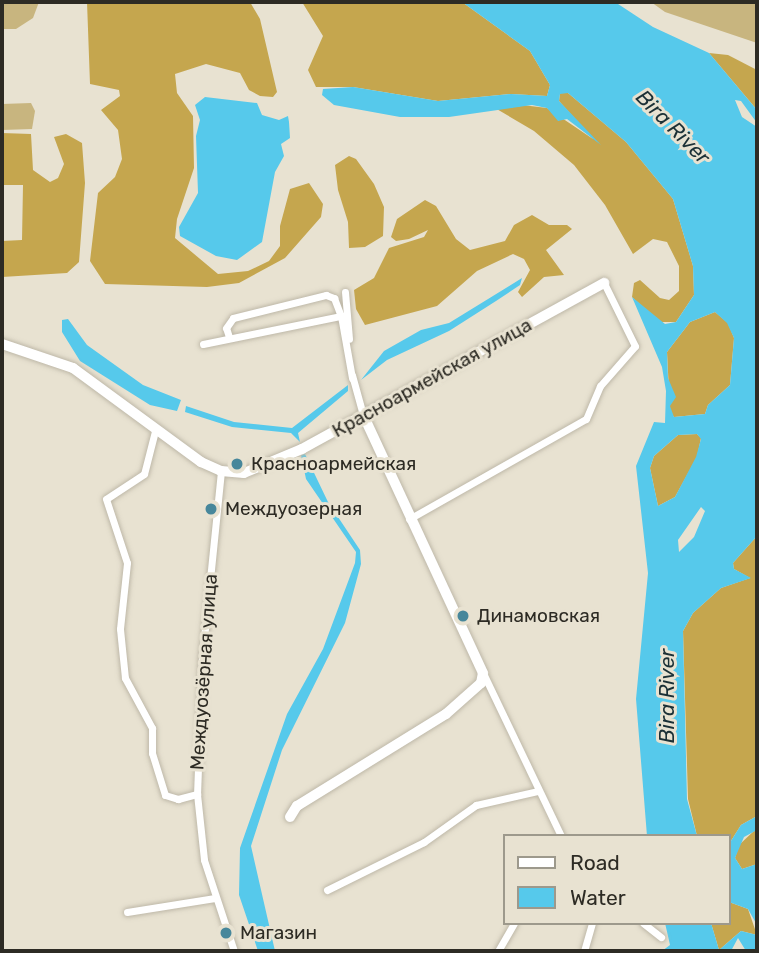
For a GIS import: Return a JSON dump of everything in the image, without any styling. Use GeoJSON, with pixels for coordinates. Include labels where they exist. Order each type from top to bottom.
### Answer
{"type":"FeatureCollection","features":[{"type":"Feature","properties":{"kind":"street","name":"Красноармейская улица"},"geometry":{"type":"LineString","coordinates":[[221,471],[243,473],[273,464],[604,283]]}},
{"type":"Feature","properties":{"kind":"street"},"geometry":{"type":"LineString","coordinates":[[409,519],[586,419],[600,386],[635,346],[604,283]]}},
{"type":"Feature","properties":{"kind":"street"},"geometry":{"type":"LineString","coordinates":[[345,292],[352,378]]}},
{"type":"Feature","properties":{"kind":"street"},"geometry":{"type":"LineString","coordinates":[[229,337],[226,328],[233,318],[326,295],[334,298],[341,316],[352,378],[363,415],[409,519],[558,834]]}},
{"type":"Feature","properties":{"kind":"street"},"geometry":{"type":"LineString","coordinates":[[204,344],[341,316]]}},
{"type":"Feature","properties":{"kind":"street"},"geometry":{"type":"LineString","coordinates":[[2,344],[73,368],[155,431],[221,471]]}},
{"type":"Feature","properties":{"kind":"street"},"geometry":{"type":"LineString","coordinates":[[155,431],[144,474],[106,499],[127,563],[120,629],[125,678],[152,728],[152,753],[165,795],[178,799],[197,794]]}},
{"type":"Feature","properties":{"kind":"street","name":"Междуозёрная улица"},"geometry":{"type":"LineString","coordinates":[[221,471],[201,672],[197,794],[203,855],[234,951]]}},
{"type":"Feature","properties":{"kind":"street"},"geometry":{"type":"LineString","coordinates":[[290,817],[298,806],[446,714],[481,683],[484,673]]}},
{"type":"Feature","properties":{"kind":"street"},"geometry":{"type":"LineString","coordinates":[[327,890],[424,842],[476,805],[538,791]]}},
{"type":"Feature","properties":{"kind":"street"},"geometry":{"type":"LineString","coordinates":[[127,912],[215,898]]}},
{"type":"Feature","properties":{"kind":"street"},"geometry":{"type":"LineString","coordinates":[[498,951],[513,925]]}},
{"type":"Feature","properties":{"kind":"street"},"geometry":{"type":"LineString","coordinates":[[584,951],[591,925]]}},
{"type":"Feature","properties":{"kind":"street"},"geometry":{"type":"LineString","coordinates":[[646,925],[661,937]]}},
{"type":"Feature","properties":{"kind":"shaded area"},"geometry":{"type":"Polygon","coordinates":[[[2,2],[39,2],[33,18],[16,29],[2,29],[2,2]]]}},
{"type":"Feature","properties":{"kind":"shaded area"},"geometry":{"type":"Polygon","coordinates":[[[87,2],[250,2],[260,19],[277,92],[273,97],[260,96],[249,90],[240,73],[206,64],[175,74],[177,93],[193,116],[194,168],[177,219],[175,238],[218,274],[248,271],[269,261],[280,246],[280,226],[290,189],[309,183],[323,204],[321,217],[285,258],[239,283],[207,287],[105,284],[90,261],[98,193],[115,177],[122,159],[118,130],[101,110],[120,96],[119,90],[90,84],[87,2]]]}},
{"type":"Feature","properties":{"kind":"shaded area"},"geometry":{"type":"Polygon","coordinates":[[[302,2],[462,2],[530,51],[550,85],[547,96],[511,94],[438,101],[353,87],[316,87],[308,70],[323,36],[302,2]]]}},
{"type":"Feature","properties":{"kind":"shaded area"},"geometry":{"type":"Polygon","coordinates":[[[651,2],[757,2],[757,43],[665,12],[651,2]]]}},
{"type":"Feature","properties":{"kind":"shaded area"},"geometry":{"type":"Polygon","coordinates":[[[709,53],[728,55],[757,70],[757,110],[709,53]]]}},
{"type":"Feature","properties":{"kind":"shaded area"},"geometry":{"type":"Polygon","coordinates":[[[560,93],[568,93],[626,142],[673,199],[693,266],[694,295],[676,322],[659,322],[632,297],[634,283],[640,280],[660,298],[669,300],[679,291],[679,266],[667,242],[653,239],[633,254],[605,205],[574,165],[534,131],[495,108],[514,104],[547,108],[593,139],[559,101],[560,93]]]}},
{"type":"Feature","properties":{"kind":"shaded area"},"geometry":{"type":"Polygon","coordinates":[[[31,103],[35,111],[32,129],[2,130],[2,104],[31,103]]]}},
{"type":"Feature","properties":{"kind":"shaded area"},"geometry":{"type":"Polygon","coordinates":[[[2,133],[31,134],[33,170],[50,182],[58,178],[64,164],[54,137],[66,134],[82,143],[85,183],[79,262],[67,273],[2,277],[2,241],[22,240],[23,185],[2,185],[2,133]]]}},
{"type":"Feature","properties":{"kind":"shaded area"},"geometry":{"type":"Polygon","coordinates":[[[349,156],[356,159],[374,184],[384,207],[383,236],[365,247],[349,248],[348,222],[338,190],[335,165],[349,156]]]}},
{"type":"Feature","properties":{"kind":"shaded area"},"geometry":{"type":"Polygon","coordinates":[[[425,200],[436,206],[456,239],[470,250],[505,241],[514,225],[532,215],[549,225],[567,225],[572,229],[546,250],[564,275],[544,277],[522,297],[518,292],[530,270],[524,259],[513,254],[477,271],[437,306],[365,325],[356,309],[354,290],[374,278],[389,248],[424,237],[428,230],[409,239],[396,241],[391,237],[397,219],[425,200]]]}},
{"type":"Feature","properties":{"kind":"shaded area"},"geometry":{"type":"Polygon","coordinates":[[[715,312],[728,323],[734,338],[730,385],[708,405],[705,414],[674,417],[670,412],[667,352],[690,322],[715,312]]]}},
{"type":"Feature","properties":{"kind":"shaded area"},"geometry":{"type":"Polygon","coordinates":[[[697,434],[701,438],[697,457],[675,497],[658,506],[650,468],[654,456],[678,435],[697,434]]]}},
{"type":"Feature","properties":{"kind":"shaded area"},"geometry":{"type":"Polygon","coordinates":[[[757,536],[757,816],[741,825],[731,841],[731,834],[697,834],[688,799],[683,631],[693,613],[721,588],[750,578],[734,569],[733,563],[757,536]]]}},
{"type":"Feature","properties":{"kind":"shaded area"},"geometry":{"type":"Polygon","coordinates":[[[756,829],[757,864],[742,869],[735,858],[739,845],[756,829]]]}},
{"type":"Feature","properties":{"kind":"shaded area"},"geometry":{"type":"Polygon","coordinates":[[[731,903],[748,909],[757,935],[741,931],[719,950],[712,925],[731,925],[731,903]]]}},
{"type":"Feature","properties":{"kind":"water","name":"Bira River"},"geometry":{"type":"Polygon","coordinates":[[[462,2],[615,2],[653,27],[709,53],[757,110],[757,123],[741,101],[735,100],[742,117],[757,127],[757,536],[733,563],[734,569],[751,578],[721,588],[693,613],[683,631],[687,799],[696,834],[647,834],[636,699],[648,573],[636,466],[654,422],[665,423],[666,391],[662,367],[632,297],[665,324],[676,322],[694,295],[693,266],[673,199],[626,142],[568,93],[560,94],[559,101],[601,145],[567,119],[558,121],[547,108],[532,105],[449,117],[400,117],[334,105],[322,95],[323,89],[353,87],[438,101],[511,94],[547,96],[550,85],[530,51],[462,2]],[[715,312],[690,322],[667,352],[668,378],[676,397],[670,406],[674,417],[705,414],[708,405],[730,385],[734,338],[727,323],[715,312]],[[697,434],[678,435],[654,456],[650,468],[658,506],[675,497],[696,457],[701,439],[697,434]],[[701,507],[678,540],[679,552],[694,537],[705,511],[701,507]]]}},
{"type":"Feature","properties":{"kind":"water"},"geometry":{"type":"Polygon","coordinates":[[[205,97],[257,103],[262,115],[279,120],[288,116],[290,138],[281,144],[284,156],[275,172],[262,242],[237,260],[216,256],[180,236],[179,227],[198,193],[196,136],[200,120],[195,105],[205,97]]]}},
{"type":"Feature","properties":{"kind":"water"},"geometry":{"type":"Polygon","coordinates":[[[522,278],[520,285],[449,331],[387,360],[361,380],[384,351],[421,330],[449,323],[522,278]]]}},
{"type":"Feature","properties":{"kind":"water"},"geometry":{"type":"Polygon","coordinates":[[[68,319],[87,345],[143,385],[181,400],[177,411],[150,405],[80,361],[62,332],[62,320],[68,319]]]}},
{"type":"Feature","properties":{"kind":"water"},"geometry":{"type":"Polygon","coordinates":[[[348,385],[348,391],[298,433],[300,442],[291,433],[232,427],[185,412],[186,406],[234,422],[292,428],[348,385]]]}},
{"type":"Feature","properties":{"kind":"water"},"geometry":{"type":"Polygon","coordinates":[[[305,454],[328,502],[360,550],[361,564],[345,623],[282,750],[251,846],[275,951],[258,951],[239,895],[240,848],[287,714],[323,649],[355,563],[356,552],[306,479],[301,455],[305,454]]]}},
{"type":"Feature","properties":{"kind":"water"},"geometry":{"type":"Polygon","coordinates":[[[757,816],[757,830],[744,837],[735,858],[742,869],[757,864],[757,925],[748,909],[731,903],[731,841],[741,825],[757,816]]]}},
{"type":"Feature","properties":{"kind":"water"},"geometry":{"type":"Polygon","coordinates":[[[665,925],[712,925],[719,950],[741,931],[757,935],[757,951],[746,951],[738,938],[731,951],[662,951],[670,945],[665,925]]]}},
{"type":"Feature","properties":{"kind":"place","name":"Красноармейская"},"geometry":{"type":"Point","coordinates":[237,464]}},
{"type":"Feature","properties":{"kind":"place","name":"Междуозерная"},"geometry":{"type":"Point","coordinates":[211,509]}},
{"type":"Feature","properties":{"kind":"place","name":"Динамовская"},"geometry":{"type":"Point","coordinates":[463,616]}},
{"type":"Feature","properties":{"kind":"place","name":"Магазин"},"geometry":{"type":"Point","coordinates":[226,933]}}]}
